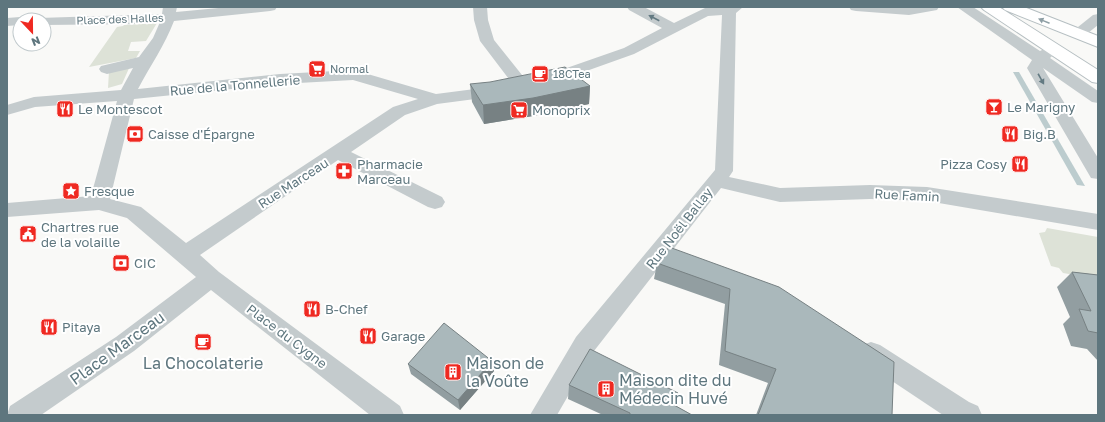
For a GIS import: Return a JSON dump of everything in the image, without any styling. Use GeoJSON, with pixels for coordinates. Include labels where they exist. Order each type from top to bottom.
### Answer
{"type":"FeatureCollection","features":[{"type":"Feature","properties":{"kind":"main road"},"geometry":{"type":"LineString","coordinates":[[989,7],[1047,53],[1098,78]]}},
{"type":"Feature","properties":{"kind":"main road"},"geometry":{"type":"LineString","coordinates":[[1010,7],[1098,42]]}},
{"type":"Feature","properties":{"kind":"street"},"geometry":{"type":"LineString","coordinates":[[170,12],[270,7]]}},
{"type":"Feature","properties":{"kind":"street"},"geometry":{"type":"LineString","coordinates":[[480,7],[481,20],[487,41],[524,88]]}},
{"type":"Feature","properties":{"kind":"street"},"geometry":{"type":"LineString","coordinates":[[634,7],[673,28]]}},
{"type":"Feature","properties":{"kind":"street"},"geometry":{"type":"LineString","coordinates":[[856,7],[909,11],[932,7]]}},
{"type":"Feature","properties":{"kind":"street"},"geometry":{"type":"LineString","coordinates":[[964,7],[1047,53],[1098,98]]}},
{"type":"Feature","properties":{"kind":"street"},"geometry":{"type":"LineString","coordinates":[[435,99],[524,88],[629,50],[705,12],[732,9]]}},
{"type":"Feature","properties":{"kind":"street","name":"Rue Noël Ballay"},"geometry":{"type":"LineString","coordinates":[[543,415],[585,344],[724,171],[732,9]]}},
{"type":"Feature","properties":{"kind":"street","name":"Place des Halles"},"geometry":{"type":"LineString","coordinates":[[52,21],[141,20],[170,12]]}},
{"type":"Feature","properties":{"kind":"street","name":"Place des Halles"},"geometry":{"type":"LineString","coordinates":[[99,203],[127,95],[144,61],[160,38],[170,12]]}},
{"type":"Feature","properties":{"kind":"street"},"geometry":{"type":"LineString","coordinates":[[1078,34],[1098,18]]}},
{"type":"Feature","properties":{"kind":"street"},"geometry":{"type":"LineString","coordinates":[[1047,53],[1036,68],[1039,76],[1098,173]]}},
{"type":"Feature","properties":{"kind":"street"},"geometry":{"type":"LineString","coordinates":[[107,69],[144,61]]}},
{"type":"Feature","properties":{"kind":"street","name":"Rue de la Tonnellerie"},"geometry":{"type":"LineString","coordinates":[[127,95],[280,79],[354,75],[435,99]]}},
{"type":"Feature","properties":{"kind":"street","name":"Rue Marceau"},"geometry":{"type":"LineString","coordinates":[[399,111],[412,92]]}},
{"type":"Feature","properties":{"kind":"street"},"geometry":{"type":"LineString","coordinates":[[7,110],[34,102],[127,95]]}},
{"type":"Feature","properties":{"kind":"street","name":"Rue Marceau"},"geometry":{"type":"LineString","coordinates":[[186,254],[339,153],[399,111],[435,99]]}},
{"type":"Feature","properties":{"kind":"street"},"geometry":{"type":"LineString","coordinates":[[339,153],[435,202]]}},
{"type":"Feature","properties":{"kind":"street","name":"Rue Famin"},"geometry":{"type":"LineString","coordinates":[[717,180],[732,185],[780,195],[870,192],[927,194],[1098,222]]}},
{"type":"Feature","properties":{"kind":"street","name":"Place du Cygne"},"geometry":{"type":"LineString","coordinates":[[7,210],[99,203],[134,212],[186,254],[211,278],[391,415]]}},
{"type":"Feature","properties":{"kind":"street"},"geometry":{"type":"LineString","coordinates":[[662,250],[684,259]]}},
{"type":"Feature","properties":{"kind":"street","name":"Place Marceau"},"geometry":{"type":"LineString","coordinates":[[19,415],[125,344],[211,278]]}},
{"type":"Feature","properties":{"kind":"street"},"geometry":{"type":"LineString","coordinates":[[853,341],[966,414]]}},
{"type":"Feature","properties":{"kind":"shaded area"},"geometry":{"type":"Polygon","coordinates":[[[157,23],[146,41],[131,42],[128,51],[140,51],[136,58],[89,67],[117,27],[124,25],[157,23]]]}},
{"type":"Feature","properties":{"kind":"shaded area"},"geometry":{"type":"Polygon","coordinates":[[[130,66],[122,84],[108,88],[109,71],[130,66]]]}},
{"type":"Feature","properties":{"kind":"shaded area"},"geometry":{"type":"Polygon","coordinates":[[[1013,72],[1019,72],[1085,186],[1077,185],[1013,72]]]}},
{"type":"Feature","properties":{"kind":"shaded area"},"geometry":{"type":"Polygon","coordinates":[[[1047,228],[1098,237],[1098,279],[1063,273],[1059,268],[1051,266],[1039,233],[1045,232],[1047,228]]]}},
{"type":"Feature","properties":{"kind":"building"},"geometry":{"type":"Polygon","coordinates":[[[565,67],[590,86],[533,98],[483,105],[470,84],[490,82],[565,67]]]}},
{"type":"Feature","properties":{"kind":"building"},"geometry":{"type":"Polygon","coordinates":[[[669,247],[779,287],[894,362],[892,415],[758,415],[776,369],[725,351],[730,289],[657,263],[669,247]]]}},
{"type":"Feature","properties":{"kind":"building"},"geometry":{"type":"Polygon","coordinates":[[[1072,272],[1098,275],[1098,333],[1088,331],[1079,309],[1091,311],[1072,272]]]}},
{"type":"Feature","properties":{"kind":"building","name":"Maison de la Voûte"},"geometry":{"type":"Polygon","coordinates":[[[444,323],[492,361],[458,400],[408,364],[444,323]]]}},
{"type":"Feature","properties":{"kind":"building"},"geometry":{"type":"Polygon","coordinates":[[[590,349],[678,393],[674,405],[692,415],[630,415],[630,413],[569,385],[590,349]]]}},
{"type":"Feature","properties":{"kind":"place","name":"Normal"},"geometry":{"type":"Point","coordinates":[317,69]}},
{"type":"Feature","properties":{"kind":"place","name":"18CTea"},"geometry":{"type":"Point","coordinates":[540,74]}},
{"type":"Feature","properties":{"kind":"place","name":"Le Marigny"},"geometry":{"type":"Point","coordinates":[994,107]}},
{"type":"Feature","properties":{"kind":"place","name":"Le Montescot"},"geometry":{"type":"Point","coordinates":[65,109]}},
{"type":"Feature","properties":{"kind":"place","name":"Monoprix"},"geometry":{"type":"Point","coordinates":[519,110]}},
{"type":"Feature","properties":{"kind":"place","name":"Caisse d'Épargne"},"geometry":{"type":"Point","coordinates":[135,134]}},
{"type":"Feature","properties":{"kind":"place","name":"Big.B"},"geometry":{"type":"Point","coordinates":[1010,134]}},
{"type":"Feature","properties":{"kind":"place","name":"Pizza Cosy"},"geometry":{"type":"Point","coordinates":[1020,164]}},
{"type":"Feature","properties":{"kind":"place","name":"Pharmacie Marceau"},"geometry":{"type":"Point","coordinates":[344,171]}},
{"type":"Feature","properties":{"kind":"place","name":"Fresque"},"geometry":{"type":"Point","coordinates":[71,191]}},
{"type":"Feature","properties":{"kind":"place","name":"Chartres rue de la volaille"},"geometry":{"type":"Point","coordinates":[28,234]}},
{"type":"Feature","properties":{"kind":"place","name":"CIC"},"geometry":{"type":"Point","coordinates":[121,263]}},
{"type":"Feature","properties":{"kind":"place","name":"B-Chef"},"geometry":{"type":"Point","coordinates":[312,309]}},
{"type":"Feature","properties":{"kind":"place","name":"Pitaya"},"geometry":{"type":"Point","coordinates":[49,327]}},
{"type":"Feature","properties":{"kind":"place","name":"Garage"},"geometry":{"type":"Point","coordinates":[368,336]}},
{"type":"Feature","properties":{"kind":"place","name":"La Chocolaterie"},"geometry":{"type":"Point","coordinates":[203,342]}},
{"type":"Feature","properties":{"kind":"place","name":"Maison de la Voûte"},"geometry":{"type":"Point","coordinates":[453,372]}},
{"type":"Feature","properties":{"kind":"place","name":"Maison dite du Médecin Huvé"},"geometry":{"type":"Point","coordinates":[606,389]}}]}
